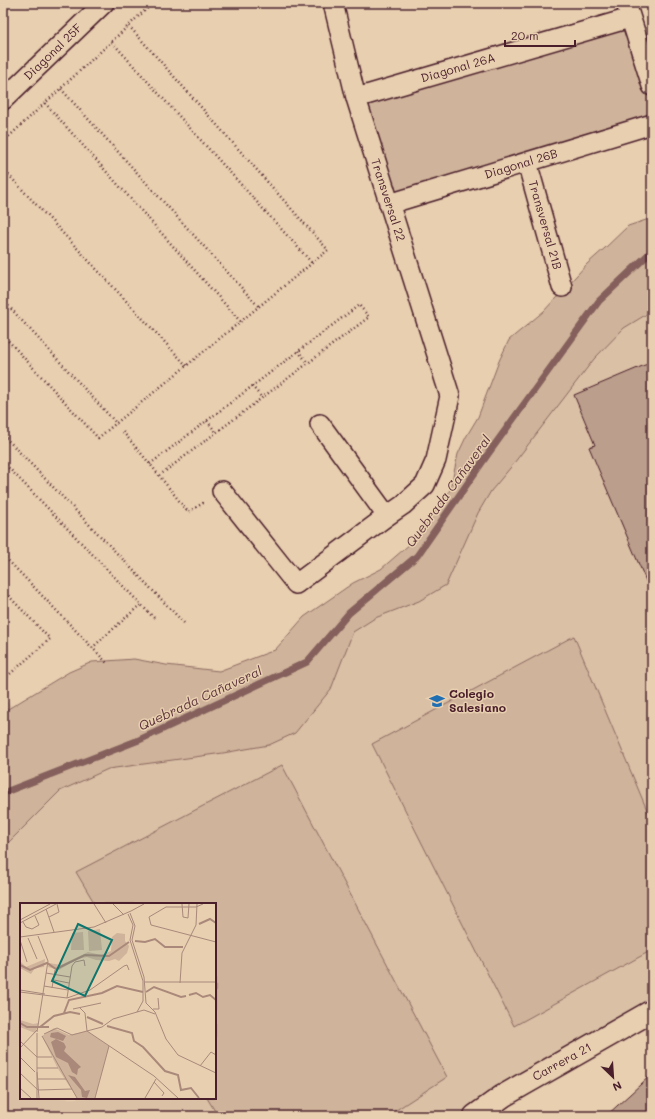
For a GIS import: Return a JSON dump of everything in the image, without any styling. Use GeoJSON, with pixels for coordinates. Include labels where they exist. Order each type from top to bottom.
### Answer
{"type":"FeatureCollection","features":[{"type":"Feature","properties":{"kind":"street","name":"Diagonal 25F"},"geometry":{"type":"LineString","coordinates":[[3,100],[104,3]]}},
{"type":"Feature","properties":{"kind":"street","name":"Transversal 22"},"geometry":{"type":"LineString","coordinates":[[333,3],[356,98],[450,396],[436,460],[425,485],[403,505],[387,516]]}},
{"type":"Feature","properties":{"kind":"street","name":"Diagonal 26A"},"geometry":{"type":"LineString","coordinates":[[356,98],[628,11]]}},
{"type":"Feature","properties":{"kind":"street"},"geometry":{"type":"LineString","coordinates":[[628,11],[652,86]]}},
{"type":"Feature","properties":{"kind":"street","name":"Diagonal 26B"},"geometry":{"type":"LineString","coordinates":[[389,204],[652,124]]}},
{"type":"Feature","properties":{"kind":"street","name":"Transversal 21B"},"geometry":{"type":"LineString","coordinates":[[527,162],[562,287]]}},
{"type":"Feature","properties":{"kind":"street"},"geometry":{"type":"LineString","coordinates":[[222,491],[296,584],[387,516],[320,424]]}},
{"type":"Feature","properties":{"kind":"street","name":"Carrera 21"},"geometry":{"type":"LineString","coordinates":[[475,1116],[502,1096],[652,1011]]}},
{"type":"Feature","properties":{"kind":"path"},"geometry":{"type":"LineString","coordinates":[[3,142],[153,3]]}},
{"type":"Feature","properties":{"kind":"path"},"geometry":{"type":"LineString","coordinates":[[3,335],[98,438],[328,250],[129,26]]}},
{"type":"Feature","properties":{"kind":"path"},"geometry":{"type":"LineString","coordinates":[[112,42],[312,263]]}},
{"type":"Feature","properties":{"kind":"path"},"geometry":{"type":"LineString","coordinates":[[61,89],[259,307]]}},
{"type":"Feature","properties":{"kind":"path"},"geometry":{"type":"LineString","coordinates":[[45,103],[240,321]]}},
{"type":"Feature","properties":{"kind":"path"},"geometry":{"type":"LineString","coordinates":[[3,169],[187,366]]}},
{"type":"Feature","properties":{"kind":"path"},"geometry":{"type":"LineString","coordinates":[[3,300],[117,424]]}},
{"type":"Feature","properties":{"kind":"path"},"geometry":{"type":"LineString","coordinates":[[150,464],[359,304],[369,317],[160,475]]}},
{"type":"Feature","properties":{"kind":"path"},"geometry":{"type":"LineString","coordinates":[[298,351],[308,363]]}},
{"type":"Feature","properties":{"kind":"path"},"geometry":{"type":"LineString","coordinates":[[252,386],[262,398]]}},
{"type":"Feature","properties":{"kind":"path"},"geometry":{"type":"LineString","coordinates":[[206,421],[216,432]]}},
{"type":"Feature","properties":{"kind":"path"},"geometry":{"type":"LineString","coordinates":[[123,432],[160,475],[188,512],[222,491]]}},
{"type":"Feature","properties":{"kind":"path"},"geometry":{"type":"LineString","coordinates":[[3,435],[185,624]]}},
{"type":"Feature","properties":{"kind":"path"},"geometry":{"type":"LineString","coordinates":[[3,462],[154,618]]}},
{"type":"Feature","properties":{"kind":"path"},"geometry":{"type":"LineString","coordinates":[[3,555],[107,663]]}},
{"type":"Feature","properties":{"kind":"path"},"geometry":{"type":"LineString","coordinates":[[3,590],[50,639],[3,680]]}},
{"type":"Feature","properties":{"kind":"path"},"geometry":{"type":"LineString","coordinates":[[92,648],[141,604]]}},
{"type":"Feature","properties":{"kind":"shaded area"},"geometry":{"type":"Polygon","coordinates":[[[630,18],[652,86],[652,124],[389,204],[356,98],[630,18]]]}},
{"type":"Feature","properties":{"kind":"shaded area"},"geometry":{"type":"Polygon","coordinates":[[[652,218],[652,311],[624,328],[594,359],[491,491],[478,513],[446,585],[419,601],[375,618],[353,632],[331,689],[295,733],[269,745],[108,769],[60,791],[3,848],[3,712],[69,672],[92,662],[134,659],[166,665],[219,671],[275,650],[304,617],[353,583],[381,569],[418,537],[450,490],[458,454],[478,417],[499,361],[509,340],[544,311],[587,264],[628,226],[652,218]]]}},
{"type":"Feature","properties":{"kind":"shaded area","name":"Colegio Salesiano"},"geometry":{"type":"Polygon","coordinates":[[[652,251],[652,1011],[475,1116],[3,1116],[3,793],[307,662],[417,556],[652,251]]]}},
{"type":"Feature","properties":{"kind":"shaded area"},"geometry":{"type":"Polygon","coordinates":[[[574,636],[652,822],[652,950],[514,1026],[372,744],[574,636]]]}},
{"type":"Feature","properties":{"kind":"shaded area"},"geometry":{"type":"Polygon","coordinates":[[[3,698],[12,706],[3,712],[3,698]]]}},
{"type":"Feature","properties":{"kind":"shaded area"},"geometry":{"type":"Polygon","coordinates":[[[282,765],[447,1077],[387,1116],[218,1116],[208,1099],[216,1099],[216,903],[94,903],[76,872],[282,765]]]}},
{"type":"Feature","properties":{"kind":"building"},"geometry":{"type":"Polygon","coordinates":[[[652,362],[652,595],[589,447],[595,445],[574,395],[652,362]]]}},
{"type":"Feature","properties":{"kind":"building"},"geometry":{"type":"Polygon","coordinates":[[[652,1074],[652,1116],[606,1116],[652,1074]]]}},
{"type":"Feature","properties":{"kind":"waterway","name":"Quebrada Cañaveral"},"geometry":{"type":"LineString","coordinates":[[3,793],[139,740],[307,662],[349,613],[417,556],[488,454],[599,301],[652,251]]}},
{"type":"Feature","properties":{"kind":"place","name":"Colegio Salesiano"},"geometry":{"type":"Point","coordinates":[437,701]}}]}
